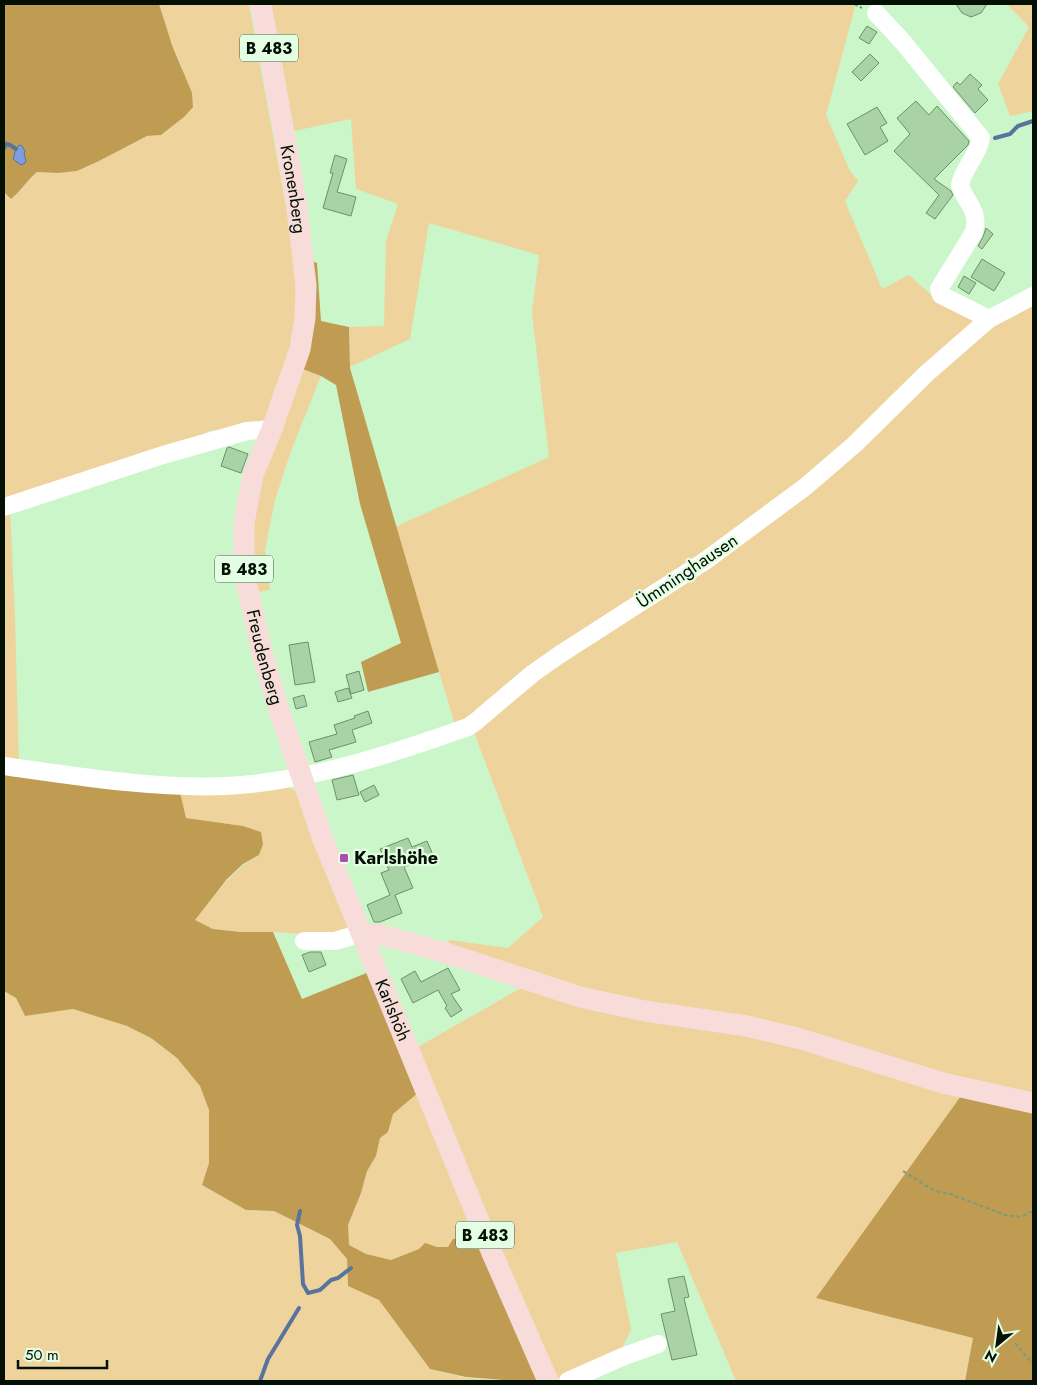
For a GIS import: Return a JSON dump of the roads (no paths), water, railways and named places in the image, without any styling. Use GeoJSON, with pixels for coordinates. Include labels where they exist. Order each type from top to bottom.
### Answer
{"type":"FeatureCollection","features":[{"type":"Feature","properties":{"kind":"main road","name":"Kronenberg"},"geometry":{"type":"LineString","coordinates":[[261,4],[296,200],[306,285]]}},
{"type":"Feature","properties":{"kind":"main road","name":"Freudenberg"},"geometry":{"type":"LineString","coordinates":[[306,285],[305,318],[300,349],[272,429],[253,475],[243,537],[244,572],[262,652],[300,777],[322,837],[362,933]]}},
{"type":"Feature","properties":{"kind":"main road"},"geometry":{"type":"LineString","coordinates":[[362,933],[382,935],[564,992],[615,1005],[747,1026],[800,1039],[943,1083],[1033,1103]]}},
{"type":"Feature","properties":{"kind":"main road","name":"Karlshöh"},"geometry":{"type":"LineString","coordinates":[[362,933],[492,1252],[548,1381]]}},
{"type":"Feature","properties":{"kind":"street"},"geometry":{"type":"LineString","coordinates":[[876,13],[903,42],[981,138],[980,146],[961,178],[960,185],[975,212],[974,232],[939,289],[941,295],[989,319]]}},
{"type":"Feature","properties":{"kind":"street","name":"Ümminghausen"},"geometry":{"type":"LineString","coordinates":[[4,766],[100,779],[226,786],[300,777],[408,748],[474,723],[532,674],[705,560],[805,487],[855,444],[927,373],[989,319],[1033,296]]}},
{"type":"Feature","properties":{"kind":"street"},"geometry":{"type":"LineString","coordinates":[[4,507],[163,455],[248,431],[272,429]]}},
{"type":"Feature","properties":{"kind":"street"},"geometry":{"type":"LineString","coordinates":[[304,941],[335,942],[362,933]]}},
{"type":"Feature","properties":{"kind":"street"},"geometry":{"type":"LineString","coordinates":[[568,1381],[622,1357],[658,1344]]}},
{"type":"Feature","properties":{"kind":"water"},"geometry":{"type":"Polygon","coordinates":[[[19,145],[25,151],[26,161],[21,165],[13,159],[19,145]]]}},
{"type":"Feature","properties":{"kind":"waterway"},"geometry":{"type":"LineString","coordinates":[[995,138],[1010,134],[1018,126],[1033,121]]}},
{"type":"Feature","properties":{"kind":"waterway"},"geometry":{"type":"LineString","coordinates":[[4,148],[6,144],[16,149]]}},
{"type":"Feature","properties":{"kind":"waterway"},"geometry":{"type":"LineString","coordinates":[[300,1211],[297,1225],[300,1236],[303,1284],[308,1293],[320,1290],[331,1280],[338,1278],[351,1268]]}},
{"type":"Feature","properties":{"kind":"waterway"},"geometry":{"type":"LineString","coordinates":[[260,1381],[268,1359],[299,1308]]}},
{"type":"Feature","properties":{"kind":"place","name":"Karlshöhe"},"geometry":{"type":"Point","coordinates":[344,858]}}]}
